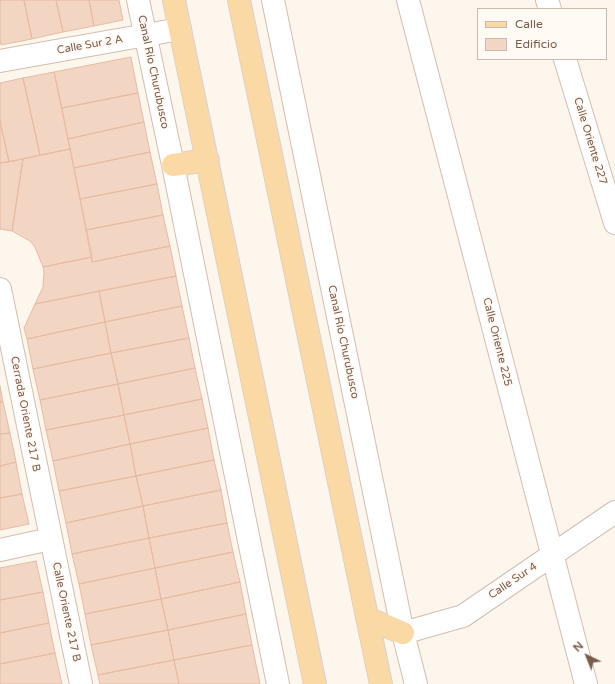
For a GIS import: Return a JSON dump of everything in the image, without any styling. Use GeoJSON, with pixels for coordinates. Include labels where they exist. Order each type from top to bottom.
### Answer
{"type":"FeatureCollection","features":[{"type":"Feature","properties":{"kind":"main road"},"geometry":{"type":"LineString","coordinates":[[174,0],[315,684]]}},
{"type":"Feature","properties":{"kind":"main road"},"geometry":{"type":"LineString","coordinates":[[239,0],[381,684]]}},
{"type":"Feature","properties":{"kind":"main road"},"geometry":{"type":"LineString","coordinates":[[173,165],[208,160]]}},
{"type":"Feature","properties":{"kind":"main road"},"geometry":{"type":"LineString","coordinates":[[367,618],[403,633]]}},
{"type":"Feature","properties":{"kind":"street","name":"Canal Río Churubusco"},"geometry":{"type":"LineString","coordinates":[[138,0],[173,165],[278,684]]}},
{"type":"Feature","properties":{"kind":"street","name":"Canal Río Churubusco"},"geometry":{"type":"LineString","coordinates":[[273,0],[403,633],[416,684]]}},
{"type":"Feature","properties":{"kind":"street","name":"Calle Oriente 225"},"geometry":{"type":"LineString","coordinates":[[408,0],[586,684]]}},
{"type":"Feature","properties":{"kind":"street","name":"Calle Sur 2 A"},"geometry":{"type":"LineString","coordinates":[[0,61],[180,29]]}},
{"type":"Feature","properties":{"kind":"street","name":"Calle Oriente 227"},"geometry":{"type":"LineString","coordinates":[[565,60],[615,223]]}},
{"type":"Feature","properties":{"kind":"street","name":"Cerrada Oriente 217 B"},"geometry":{"type":"LineString","coordinates":[[0,289],[50,539]]}},
{"type":"Feature","properties":{"kind":"street","name":"Calle Sur 4"},"geometry":{"type":"LineString","coordinates":[[403,633],[463,616],[615,512]]}},
{"type":"Feature","properties":{"kind":"street"},"geometry":{"type":"LineString","coordinates":[[0,550],[50,539]]}},
{"type":"Feature","properties":{"kind":"street","name":"Calle Oriente 217 B"},"geometry":{"type":"LineString","coordinates":[[50,539],[81,684]]}},
{"type":"Feature","properties":{"kind":"building"},"geometry":{"type":"Polygon","coordinates":[[[0,0],[24,0],[32,39],[1,45],[0,0]]]}},
{"type":"Feature","properties":{"kind":"building"},"geometry":{"type":"Polygon","coordinates":[[[24,0],[56,0],[63,32],[32,39],[24,0]]]}},
{"type":"Feature","properties":{"kind":"building"},"geometry":{"type":"Polygon","coordinates":[[[56,0],[89,0],[94,26],[63,32],[56,0]]]}},
{"type":"Feature","properties":{"kind":"building"},"geometry":{"type":"Polygon","coordinates":[[[89,0],[119,0],[123,20],[94,26],[89,0]]]}},
{"type":"Feature","properties":{"kind":"building"},"geometry":{"type":"Polygon","coordinates":[[[131,57],[138,93],[62,108],[54,72],[131,57]]]}},
{"type":"Feature","properties":{"kind":"building"},"geometry":{"type":"Polygon","coordinates":[[[54,72],[70,149],[40,155],[23,78],[54,72]]]}},
{"type":"Feature","properties":{"kind":"building"},"geometry":{"type":"Polygon","coordinates":[[[23,78],[40,155],[9,162],[0,121],[0,83],[23,78]]]}},
{"type":"Feature","properties":{"kind":"building"},"geometry":{"type":"Polygon","coordinates":[[[138,93],[144,122],[68,139],[62,108],[138,93]]]}},
{"type":"Feature","properties":{"kind":"building"},"geometry":{"type":"Polygon","coordinates":[[[0,121],[9,162],[0,163],[0,121]]]}},
{"type":"Feature","properties":{"kind":"building"},"geometry":{"type":"Polygon","coordinates":[[[144,122],[150,152],[74,168],[68,139],[144,122]]]}},
{"type":"Feature","properties":{"kind":"building"},"geometry":{"type":"Polygon","coordinates":[[[70,149],[92,257],[43,267],[35,247],[30,241],[12,231],[23,159],[70,149]]]}},
{"type":"Feature","properties":{"kind":"building"},"geometry":{"type":"Polygon","coordinates":[[[150,152],[157,184],[80,199],[74,168],[150,152]]]}},
{"type":"Feature","properties":{"kind":"building"},"geometry":{"type":"Polygon","coordinates":[[[23,159],[12,231],[0,229],[0,163],[23,159]]]}},
{"type":"Feature","properties":{"kind":"building"},"geometry":{"type":"Polygon","coordinates":[[[157,184],[163,215],[86,230],[80,199],[157,184]]]}},
{"type":"Feature","properties":{"kind":"building"},"geometry":{"type":"Polygon","coordinates":[[[163,215],[170,246],[92,262],[86,230],[163,215]]]}},
{"type":"Feature","properties":{"kind":"building"},"geometry":{"type":"Polygon","coordinates":[[[170,246],[176,276],[35,304],[43,287],[43,267],[92,257],[92,262],[170,246]]]}},
{"type":"Feature","properties":{"kind":"building"},"geometry":{"type":"Polygon","coordinates":[[[176,276],[182,306],[105,322],[99,291],[176,276]]]}},
{"type":"Feature","properties":{"kind":"building"},"geometry":{"type":"Polygon","coordinates":[[[99,291],[105,322],[27,339],[24,328],[35,304],[99,291]]]}},
{"type":"Feature","properties":{"kind":"building"},"geometry":{"type":"Polygon","coordinates":[[[182,306],[189,338],[111,353],[105,322],[182,306]]]}},
{"type":"Feature","properties":{"kind":"building"},"geometry":{"type":"Polygon","coordinates":[[[105,322],[111,353],[33,369],[27,339],[105,322]]]}},
{"type":"Feature","properties":{"kind":"building"},"geometry":{"type":"Polygon","coordinates":[[[189,338],[195,368],[118,384],[111,353],[189,338]]]}},
{"type":"Feature","properties":{"kind":"building"},"geometry":{"type":"Polygon","coordinates":[[[111,353],[118,384],[40,400],[33,369],[111,353]]]}},
{"type":"Feature","properties":{"kind":"building"},"geometry":{"type":"Polygon","coordinates":[[[195,368],[202,399],[124,415],[118,384],[195,368]]]}},
{"type":"Feature","properties":{"kind":"building"},"geometry":{"type":"Polygon","coordinates":[[[118,384],[124,415],[46,430],[40,400],[118,384]]]}},
{"type":"Feature","properties":{"kind":"building"},"geometry":{"type":"Polygon","coordinates":[[[0,386],[3,402],[0,402],[0,386]]]}},
{"type":"Feature","properties":{"kind":"building"},"geometry":{"type":"Polygon","coordinates":[[[202,399],[208,428],[130,444],[124,415],[202,399]]]}},
{"type":"Feature","properties":{"kind":"building"},"geometry":{"type":"Polygon","coordinates":[[[0,402],[3,402],[10,433],[0,434],[0,402]]]}},
{"type":"Feature","properties":{"kind":"building"},"geometry":{"type":"Polygon","coordinates":[[[124,415],[130,444],[53,461],[46,430],[124,415]]]}},
{"type":"Feature","properties":{"kind":"building"},"geometry":{"type":"Polygon","coordinates":[[[208,428],[214,460],[136,476],[130,444],[208,428]]]}},
{"type":"Feature","properties":{"kind":"building"},"geometry":{"type":"Polygon","coordinates":[[[10,433],[16,462],[0,466],[0,434],[10,433]]]}},
{"type":"Feature","properties":{"kind":"building"},"geometry":{"type":"Polygon","coordinates":[[[130,444],[136,476],[59,491],[53,461],[130,444]]]}},
{"type":"Feature","properties":{"kind":"building"},"geometry":{"type":"Polygon","coordinates":[[[214,460],[221,490],[143,506],[136,476],[214,460]]]}},
{"type":"Feature","properties":{"kind":"building"},"geometry":{"type":"Polygon","coordinates":[[[16,462],[22,494],[0,498],[0,466],[16,462]]]}},
{"type":"Feature","properties":{"kind":"building"},"geometry":{"type":"Polygon","coordinates":[[[136,476],[143,506],[66,523],[59,491],[136,476]]]}},
{"type":"Feature","properties":{"kind":"building"},"geometry":{"type":"Polygon","coordinates":[[[221,490],[227,523],[149,538],[143,506],[221,490]]]}},
{"type":"Feature","properties":{"kind":"building"},"geometry":{"type":"Polygon","coordinates":[[[22,494],[29,524],[0,530],[0,498],[22,494]]]}},
{"type":"Feature","properties":{"kind":"building"},"geometry":{"type":"Polygon","coordinates":[[[143,506],[149,538],[72,554],[66,523],[143,506]]]}},
{"type":"Feature","properties":{"kind":"building"},"geometry":{"type":"Polygon","coordinates":[[[227,523],[233,552],[155,568],[149,538],[227,523]]]}},
{"type":"Feature","properties":{"kind":"building"},"geometry":{"type":"Polygon","coordinates":[[[149,538],[155,568],[79,584],[72,554],[149,538]]]}},
{"type":"Feature","properties":{"kind":"building"},"geometry":{"type":"Polygon","coordinates":[[[233,552],[240,582],[161,599],[155,568],[233,552]]]}},
{"type":"Feature","properties":{"kind":"building"},"geometry":{"type":"Polygon","coordinates":[[[36,561],[43,592],[0,600],[0,568],[36,561]]]}},
{"type":"Feature","properties":{"kind":"building"},"geometry":{"type":"Polygon","coordinates":[[[155,568],[161,599],[85,614],[79,584],[155,568]]]}},
{"type":"Feature","properties":{"kind":"building"},"geometry":{"type":"Polygon","coordinates":[[[240,582],[246,614],[168,630],[161,599],[240,582]]]}},
{"type":"Feature","properties":{"kind":"building"},"geometry":{"type":"Polygon","coordinates":[[[43,592],[49,623],[0,633],[0,600],[43,592]]]}},
{"type":"Feature","properties":{"kind":"building"},"geometry":{"type":"Polygon","coordinates":[[[161,599],[168,630],[91,645],[85,614],[161,599]]]}},
{"type":"Feature","properties":{"kind":"building"},"geometry":{"type":"Polygon","coordinates":[[[246,614],[252,645],[174,660],[168,630],[246,614]]]}},
{"type":"Feature","properties":{"kind":"building"},"geometry":{"type":"Polygon","coordinates":[[[49,623],[55,653],[0,664],[0,633],[49,623]]]}},
{"type":"Feature","properties":{"kind":"building"},"geometry":{"type":"Polygon","coordinates":[[[168,630],[174,660],[98,675],[91,645],[168,630]]]}},
{"type":"Feature","properties":{"kind":"building"},"geometry":{"type":"Polygon","coordinates":[[[252,645],[260,684],[179,684],[174,660],[252,645]]]}},
{"type":"Feature","properties":{"kind":"building"},"geometry":{"type":"Polygon","coordinates":[[[55,653],[62,684],[0,684],[0,664],[55,653]]]}},
{"type":"Feature","properties":{"kind":"building"},"geometry":{"type":"Polygon","coordinates":[[[174,660],[179,684],[100,684],[98,675],[174,660]]]}}]}
